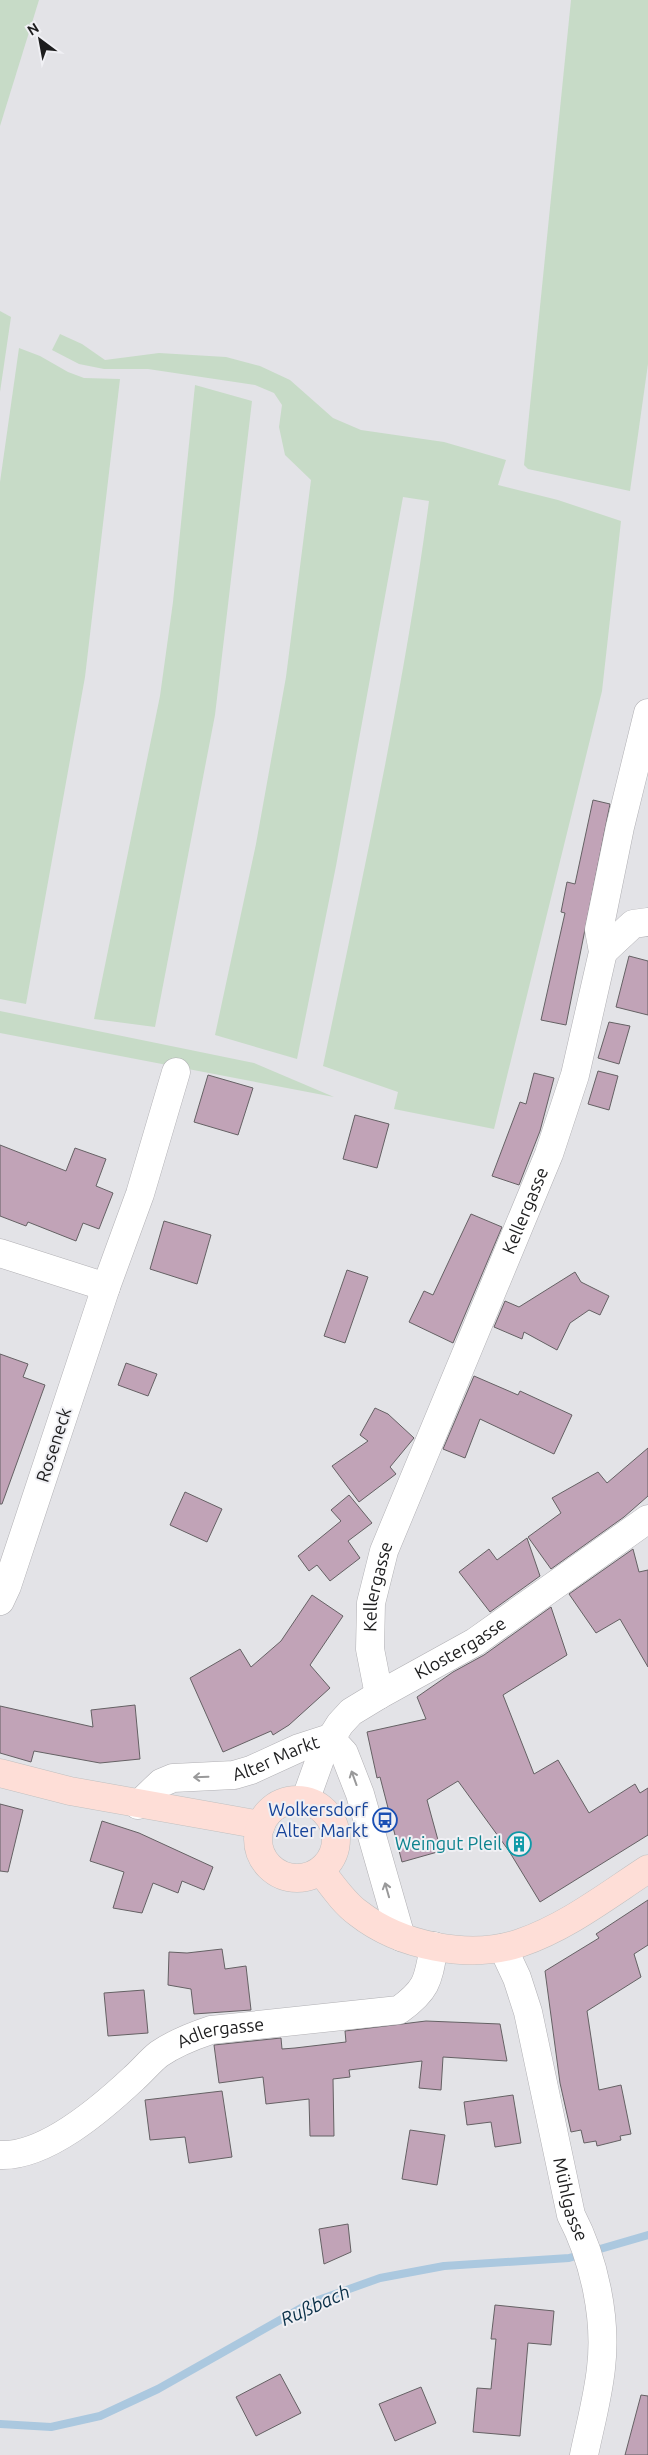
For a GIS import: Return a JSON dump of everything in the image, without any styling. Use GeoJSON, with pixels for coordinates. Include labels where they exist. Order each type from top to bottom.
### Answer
{"type":"FeatureCollection","features":[{"type":"Feature","properties":{"kind":"main road"},"geometry":{"type":"LineString","coordinates":[[0,1773],[70,1791],[138,1805],[261,1825]]}},
{"type":"Feature","properties":{"kind":"main road"},"geometry":{"type":"LineString","coordinates":[[294,1800],[305,1801],[316,1805],[332,1820],[335,1831],[334,1853],[320,1871],[302,1878],[282,1875],[274,1870],[261,1854],[259,1844],[261,1825],[267,1816],[284,1803],[294,1800]]}},
{"type":"Feature","properties":{"kind":"main road"},"geometry":{"type":"LineString","coordinates":[[320,1871],[356,1912],[374,1924],[401,1937],[434,1946],[484,1950],[503,1948],[535,1938],[559,1926],[648,1869]]}},
{"type":"Feature","properties":{"kind":"street","name":"Kellergasse"},"geometry":{"type":"LineString","coordinates":[[379,1695],[370,1649],[370,1603],[384,1551],[549,1154],[575,1074],[603,952],[599,930],[620,827],[648,713]]}},
{"type":"Feature","properties":{"kind":"street"},"geometry":{"type":"LineString","coordinates":[[603,952],[633,924],[648,922]]}},
{"type":"Feature","properties":{"kind":"street","name":"Roseneck"},"geometry":{"type":"LineString","coordinates":[[0,1601],[7,1586],[106,1288],[140,1194],[176,1072]]}},
{"type":"Feature","properties":{"kind":"street"},"geometry":{"type":"LineString","coordinates":[[0,1253],[106,1288]]}},
{"type":"Feature","properties":{"kind":"street","name":"Klostergasse"},"geometry":{"type":"LineString","coordinates":[[305,1801],[311,1781],[330,1738],[351,1712],[475,1642],[648,1519]]}},
{"type":"Feature","properties":{"kind":"street","name":"Alter Markt"},"geometry":{"type":"LineString","coordinates":[[138,1805],[161,1783],[173,1778],[234,1775],[251,1770],[299,1748],[330,1738],[344,1753],[360,1794],[401,1937]]}},
{"type":"Feature","properties":{"kind":"street","name":"Adlergasse"},"geometry":{"type":"LineString","coordinates":[[0,2155],[12,2155],[35,2148],[57,2137],[110,2100],[159,2054],[184,2040],[211,2030],[399,2010],[418,1997],[428,1978],[434,1946]]}},
{"type":"Feature","properties":{"kind":"street","name":"Mühlgasse"},"geometry":{"type":"LineString","coordinates":[[503,1948],[517,1978],[528,2012],[571,2215],[595,2282],[600,2307],[602,2366],[584,2455]]}},
{"type":"Feature","properties":{"kind":"green space"},"geometry":{"type":"Polygon","coordinates":[[[0,0],[39,0],[0,126],[0,0]]]}},
{"type":"Feature","properties":{"kind":"green space"},"geometry":{"type":"Polygon","coordinates":[[[571,0],[648,0],[648,364],[630,491],[528,469],[524,465],[571,0]]]}},
{"type":"Feature","properties":{"kind":"green space"},"geometry":{"type":"Polygon","coordinates":[[[0,311],[11,317],[0,392],[0,311]]]}},
{"type":"Feature","properties":{"kind":"green space"},"geometry":{"type":"Polygon","coordinates":[[[60,334],[82,344],[105,360],[159,353],[226,357],[260,366],[290,380],[333,418],[361,430],[444,442],[506,460],[498,485],[558,500],[621,521],[602,691],[494,1129],[394,1109],[398,1092],[323,1066],[395,714],[429,501],[403,497],[336,866],[297,1059],[215,1035],[256,844],[286,677],[311,480],[285,455],[279,427],[282,405],[274,393],[255,385],[148,369],[104,369],[79,364],[52,350],[60,334]]]}},
{"type":"Feature","properties":{"kind":"green space"},"geometry":{"type":"Polygon","coordinates":[[[19,348],[40,356],[68,372],[84,378],[120,379],[85,677],[26,1004],[0,999],[0,482],[19,348]]]}},
{"type":"Feature","properties":{"kind":"green space"},"geometry":{"type":"Polygon","coordinates":[[[195,385],[252,401],[215,715],[155,1027],[94,1019],[160,696],[173,602],[195,385]]]}},
{"type":"Feature","properties":{"kind":"green space"},"geometry":{"type":"Polygon","coordinates":[[[0,1011],[254,1063],[334,1097],[0,1033],[0,1011]]]}},
{"type":"Feature","properties":{"kind":"building"},"geometry":{"type":"Polygon","coordinates":[[[593,800],[610,804],[566,1025],[541,1020],[565,913],[561,912],[567,882],[575,884],[593,800]]]}},
{"type":"Feature","properties":{"kind":"building"},"geometry":{"type":"Polygon","coordinates":[[[629,956],[648,961],[648,1015],[616,1007],[629,956]]]}},
{"type":"Feature","properties":{"kind":"building"},"geometry":{"type":"Polygon","coordinates":[[[609,1022],[630,1026],[619,1064],[598,1058],[609,1022]]]}},
{"type":"Feature","properties":{"kind":"building"},"geometry":{"type":"Polygon","coordinates":[[[598,1071],[618,1076],[609,1110],[588,1104],[598,1071]]]}},
{"type":"Feature","properties":{"kind":"building"},"geometry":{"type":"Polygon","coordinates":[[[534,1073],[554,1078],[540,1131],[519,1185],[492,1176],[520,1102],[526,1104],[534,1073]]]}},
{"type":"Feature","properties":{"kind":"building"},"geometry":{"type":"Polygon","coordinates":[[[208,1075],[253,1088],[238,1135],[194,1122],[208,1075]]]}},
{"type":"Feature","properties":{"kind":"building"},"geometry":{"type":"Polygon","coordinates":[[[355,1115],[389,1124],[377,1168],[343,1159],[355,1115]]]}},
{"type":"Feature","properties":{"kind":"building"},"geometry":{"type":"Polygon","coordinates":[[[0,1145],[66,1171],[75,1148],[106,1159],[96,1186],[113,1193],[99,1229],[83,1223],[76,1241],[28,1222],[26,1226],[0,1216],[0,1145]]]}},
{"type":"Feature","properties":{"kind":"building"},"geometry":{"type":"Polygon","coordinates":[[[471,1214],[502,1227],[453,1343],[409,1322],[424,1291],[433,1295],[471,1214]]]}},
{"type":"Feature","properties":{"kind":"building"},"geometry":{"type":"Polygon","coordinates":[[[164,1221],[211,1235],[197,1284],[150,1269],[164,1221]]]}},
{"type":"Feature","properties":{"kind":"building"},"geometry":{"type":"Polygon","coordinates":[[[347,1270],[368,1277],[345,1343],[324,1336],[347,1270]]]}},
{"type":"Feature","properties":{"kind":"building"},"geometry":{"type":"Polygon","coordinates":[[[575,1272],[581,1282],[609,1296],[600,1315],[589,1310],[570,1323],[557,1350],[524,1332],[522,1339],[494,1327],[505,1301],[519,1307],[575,1272]]]}},
{"type":"Feature","properties":{"kind":"building"},"geometry":{"type":"Polygon","coordinates":[[[0,1354],[28,1364],[23,1377],[45,1385],[2,1504],[0,1504],[0,1354]]]}},
{"type":"Feature","properties":{"kind":"building"},"geometry":{"type":"Polygon","coordinates":[[[126,1363],[157,1374],[148,1396],[118,1385],[126,1363]]]}},
{"type":"Feature","properties":{"kind":"building"},"geometry":{"type":"Polygon","coordinates":[[[474,1376],[518,1395],[520,1391],[572,1415],[554,1454],[480,1419],[465,1458],[443,1449],[474,1376]]]}},
{"type":"Feature","properties":{"kind":"building"},"geometry":{"type":"Polygon","coordinates":[[[375,1408],[388,1414],[414,1438],[390,1467],[396,1474],[359,1502],[332,1466],[368,1441],[360,1435],[375,1408]]]}},
{"type":"Feature","properties":{"kind":"building"},"geometry":{"type":"Polygon","coordinates":[[[648,1448],[648,1496],[624,1517],[551,1569],[528,1537],[561,1513],[552,1498],[598,1472],[607,1483],[648,1448]]]}},
{"type":"Feature","properties":{"kind":"building"},"geometry":{"type":"Polygon","coordinates":[[[185,1492],[222,1509],[207,1542],[170,1525],[185,1492]]]}},
{"type":"Feature","properties":{"kind":"building"},"geometry":{"type":"Polygon","coordinates":[[[349,1495],[372,1523],[348,1541],[360,1558],[330,1581],[317,1565],[309,1571],[298,1556],[341,1521],[331,1510],[349,1495]]]}},
{"type":"Feature","properties":{"kind":"building"},"geometry":{"type":"Polygon","coordinates":[[[527,1538],[540,1576],[490,1612],[459,1572],[489,1549],[497,1560],[527,1538]]]}},
{"type":"Feature","properties":{"kind":"building"},"geometry":{"type":"Polygon","coordinates":[[[633,1549],[639,1572],[648,1570],[648,1667],[620,1619],[596,1633],[569,1594],[633,1549]]]}},
{"type":"Feature","properties":{"kind":"building"},"geometry":{"type":"Polygon","coordinates":[[[312,1595],[343,1616],[310,1665],[330,1688],[289,1725],[273,1735],[271,1731],[223,1752],[190,1678],[240,1649],[251,1667],[281,1641],[312,1595]]]}},
{"type":"Feature","properties":{"kind":"building"},"geometry":{"type":"Polygon","coordinates":[[[551,1607],[567,1655],[503,1695],[534,1774],[558,1760],[589,1813],[635,1784],[640,1793],[648,1788],[648,1835],[540,1902],[509,1851],[458,1781],[427,1800],[441,1851],[402,1862],[380,1777],[377,1778],[367,1732],[426,1719],[417,1697],[453,1672],[484,1655],[551,1607]]]}},
{"type":"Feature","properties":{"kind":"building"},"geometry":{"type":"Polygon","coordinates":[[[135,1705],[140,1759],[100,1763],[34,1751],[31,1762],[0,1753],[0,1706],[93,1727],[91,1710],[135,1705]]]}},
{"type":"Feature","properties":{"kind":"building"},"geometry":{"type":"Polygon","coordinates":[[[0,1804],[23,1810],[8,1872],[0,1871],[0,1804]]]}},
{"type":"Feature","properties":{"kind":"building"},"geometry":{"type":"Polygon","coordinates":[[[102,1821],[139,1833],[213,1867],[204,1890],[182,1881],[178,1893],[153,1883],[142,1913],[113,1908],[124,1872],[90,1861],[102,1821]]]}},
{"type":"Feature","properties":{"kind":"building"},"geometry":{"type":"Polygon","coordinates":[[[648,1900],[648,1945],[634,1954],[641,1977],[587,2011],[599,2090],[621,2085],[631,2134],[620,2136],[621,2140],[597,2146],[596,2141],[584,2143],[581,2130],[571,2132],[560,2083],[545,1971],[599,1938],[596,1934],[648,1900]]]}},
{"type":"Feature","properties":{"kind":"building"},"geometry":{"type":"Polygon","coordinates":[[[222,1949],[225,1969],[246,1966],[251,2010],[194,2014],[191,1989],[168,1985],[169,1952],[187,1953],[222,1949]]]}},
{"type":"Feature","properties":{"kind":"building"},"geometry":{"type":"Polygon","coordinates":[[[144,1990],[148,2033],[108,2036],[104,1993],[144,1990]]]}},
{"type":"Feature","properties":{"kind":"building"},"geometry":{"type":"Polygon","coordinates":[[[426,2021],[500,2024],[507,2061],[443,2057],[441,2090],[419,2088],[422,2061],[349,2070],[350,2077],[333,2079],[334,2136],[310,2136],[309,2099],[266,2104],[263,2077],[219,2083],[214,2045],[281,2038],[282,2049],[295,2048],[346,2042],[345,2031],[426,2021]]]}},
{"type":"Feature","properties":{"kind":"building"},"geometry":{"type":"Polygon","coordinates":[[[222,2091],[232,2157],[189,2163],[185,2137],[150,2140],[145,2100],[222,2091]]]}},
{"type":"Feature","properties":{"kind":"building"},"geometry":{"type":"Polygon","coordinates":[[[513,2095],[521,2143],[495,2147],[491,2122],[467,2125],[464,2102],[513,2095]]]}},
{"type":"Feature","properties":{"kind":"building"},"geometry":{"type":"Polygon","coordinates":[[[410,2130],[445,2135],[437,2185],[402,2179],[410,2130]]]}},
{"type":"Feature","properties":{"kind":"building"},"geometry":{"type":"Polygon","coordinates":[[[348,2224],[351,2252],[324,2264],[319,2229],[348,2224]]]}},
{"type":"Feature","properties":{"kind":"building"},"geometry":{"type":"Polygon","coordinates":[[[495,2305],[554,2311],[551,2345],[528,2343],[520,2436],[473,2432],[477,2388],[491,2389],[496,2339],[491,2339],[495,2305]]]}},
{"type":"Feature","properties":{"kind":"building"},"geometry":{"type":"Polygon","coordinates":[[[280,2374],[301,2413],[256,2436],[236,2397],[280,2374]]]}},
{"type":"Feature","properties":{"kind":"building"},"geometry":{"type":"Polygon","coordinates":[[[421,2387],[436,2423],[395,2441],[379,2404],[421,2387]]]}},
{"type":"Feature","properties":{"kind":"building"},"geometry":{"type":"Polygon","coordinates":[[[641,2395],[648,2396],[648,2455],[625,2455],[641,2395]]]}},
{"type":"Feature","properties":{"kind":"waterway","name":"Rußbach"},"geometry":{"type":"LineString","coordinates":[[0,2424],[51,2427],[100,2416],[158,2389],[310,2303],[380,2278],[444,2266],[569,2258],[648,2235]]}},
{"type":"Feature","properties":{"kind":"place","name":"Wolkersdorf Alter Markt"},"geometry":{"type":"Point","coordinates":[385,1820]}},
{"type":"Feature","properties":{"kind":"place","name":"Weingut Pleil"},"geometry":{"type":"Point","coordinates":[519,1844]}}]}
